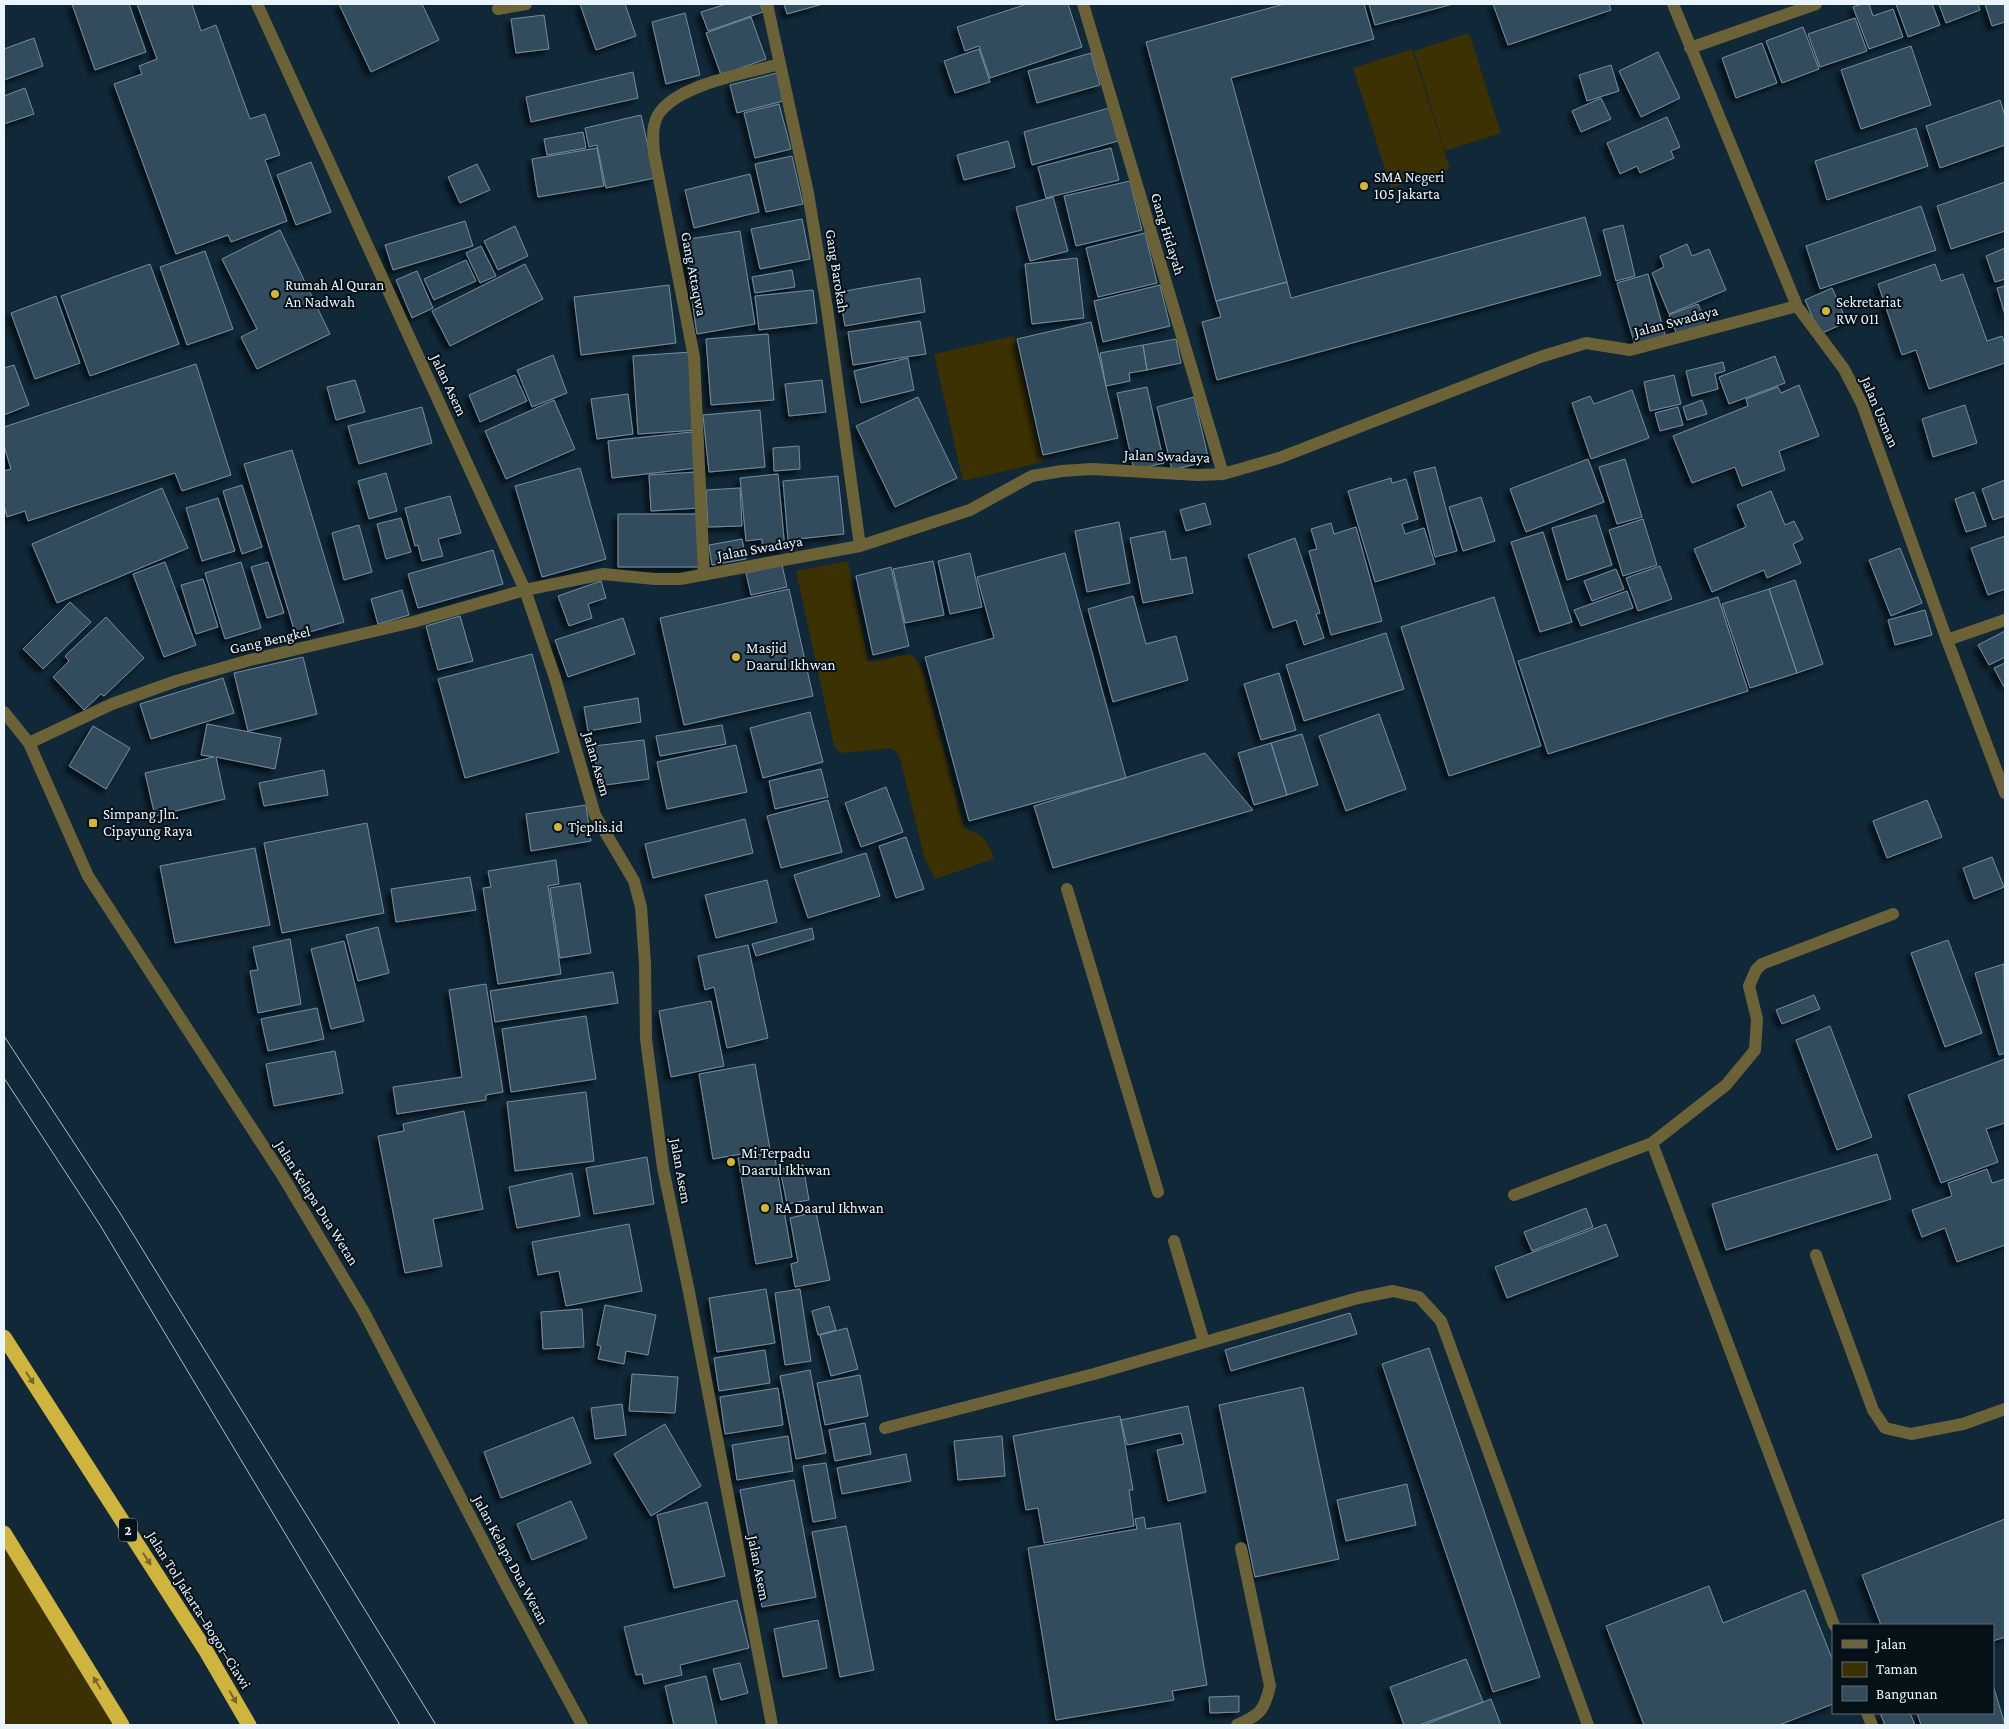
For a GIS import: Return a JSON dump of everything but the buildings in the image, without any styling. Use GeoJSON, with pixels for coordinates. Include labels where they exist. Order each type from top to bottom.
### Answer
{"type":"FeatureCollection","features":[{"type":"Feature","properties":{"kind":"highway","name":"Jalan Tol Jakarta–Bogor–Ciawi"},"geometry":{"type":"LineString","coordinates":[[4,1338],[206,1651],[249,1725]]}},
{"type":"Feature","properties":{"kind":"highway"},"geometry":{"type":"LineString","coordinates":[[4,1533],[122,1725]]}},
{"type":"Feature","properties":{"kind":"street","name":"Jalan Asem"},"geometry":{"type":"LineString","coordinates":[[257,4],[525,590],[555,678],[595,815],[634,881],[641,907],[645,964],[646,1039],[663,1168],[689,1292],[772,1725]]}},
{"type":"Feature","properties":{"kind":"street"},"geometry":{"type":"LineString","coordinates":[[498,9],[526,4]]}},
{"type":"Feature","properties":{"kind":"street","name":"Gang Barokah"},"geometry":{"type":"LineString","coordinates":[[767,4],[808,193],[826,298],[860,546]]}},
{"type":"Feature","properties":{"kind":"street","name":"Gang Hidayah"},"geometry":{"type":"LineString","coordinates":[[1083,4],[1222,474]]}},
{"type":"Feature","properties":{"kind":"street","name":"Jalan Usman"},"geometry":{"type":"LineString","coordinates":[[1673,4],[1797,306],[1844,369],[1862,404],[2005,793]]}},
{"type":"Feature","properties":{"kind":"street"},"geometry":{"type":"LineString","coordinates":[[1690,48],[1816,4]]}},
{"type":"Feature","properties":{"kind":"street","name":"Gang Attaqwa"},"geometry":{"type":"LineString","coordinates":[[704,575],[694,357],[661,191],[652,132],[659,113],[674,99],[706,84],[780,64]]}},
{"type":"Feature","properties":{"kind":"street","name":"Jalan Swadaya"},"geometry":{"type":"LineString","coordinates":[[525,590],[603,574],[655,579],[680,579],[860,546],[970,510],[1032,476],[1062,471],[1092,469],[1198,475],[1222,474],[1279,458],[1540,357],[1586,343],[1630,350],[1797,306]]}},
{"type":"Feature","properties":{"kind":"street","name":"Gang Bengkel"},"geometry":{"type":"LineString","coordinates":[[29,743],[112,704],[176,681],[250,660],[413,622],[525,590]]}},
{"type":"Feature","properties":{"kind":"street"},"geometry":{"type":"LineString","coordinates":[[1948,640],[2005,620]]}},
{"type":"Feature","properties":{"kind":"street","name":"Jalan Kelapa Dua Wetan"},"geometry":{"type":"LineString","coordinates":[[4,712],[29,743],[88,876],[282,1175],[364,1312],[506,1585],[582,1725]]}},
{"type":"Feature","properties":{"kind":"street"},"geometry":{"type":"LineString","coordinates":[[1067,889],[1158,1192]]}},
{"type":"Feature","properties":{"kind":"street"},"geometry":{"type":"LineString","coordinates":[[1514,1196],[1652,1143],[1726,1084],[1755,1050],[1757,1019],[1749,986],[1756,970],[1762,964],[1894,914]]}},
{"type":"Feature","properties":{"kind":"street"},"geometry":{"type":"LineString","coordinates":[[1652,1143],[1834,1624]]}},
{"type":"Feature","properties":{"kind":"street"},"geometry":{"type":"LineString","coordinates":[[1174,1241],[1204,1342]]}},
{"type":"Feature","properties":{"kind":"street"},"geometry":{"type":"LineString","coordinates":[[1816,1254],[1873,1410],[1884,1428],[1911,1434],[1963,1424],[2005,1409]]}},
{"type":"Feature","properties":{"kind":"street"},"geometry":{"type":"LineString","coordinates":[[885,1428],[1094,1374],[1358,1298],[1393,1290],[1419,1297],[1441,1321],[1588,1725]]}},
{"type":"Feature","properties":{"kind":"street"},"geometry":{"type":"LineString","coordinates":[[1237,1725],[1257,1716],[1267,1702],[1270,1686],[1241,1548]]}},
{"type":"Feature","properties":{"kind":"green space"},"geometry":{"type":"Polygon","coordinates":[[[1469,33],[1501,133],[1445,151],[1414,51],[1469,33]]]}},
{"type":"Feature","properties":{"kind":"green space"},"geometry":{"type":"Polygon","coordinates":[[[1412,49],[1450,169],[1391,188],[1353,68],[1412,49]]]}},
{"type":"Feature","properties":{"kind":"green space"},"geometry":{"type":"Polygon","coordinates":[[[1014,336],[1043,462],[963,481],[934,354],[1014,336]]]}},
{"type":"Feature","properties":{"kind":"green space"},"geometry":{"type":"Polygon","coordinates":[[[848,561],[868,661],[911,654],[922,667],[964,827],[984,839],[990,847],[994,859],[935,879],[925,860],[899,755],[891,748],[844,753],[836,750],[796,571],[848,561]]]}},
{"type":"Feature","properties":{"kind":"green space"},"geometry":{"type":"Polygon","coordinates":[[[4,1533],[122,1725],[4,1725],[4,1533]]]}},
{"type":"Feature","properties":{"kind":"tram line"},"geometry":{"type":"LineString","coordinates":[[4,1036],[120,1213],[436,1725]]}},
{"type":"Feature","properties":{"kind":"tram line"},"geometry":{"type":"LineString","coordinates":[[4,1078],[100,1225],[400,1725]]}},
{"type":"Feature","properties":{"kind":"place","name":"SMA Negeri 105 Jakarta"},"geometry":{"type":"Point","coordinates":[1364,186]}},
{"type":"Feature","properties":{"kind":"place","name":"Rumah Al Quran An Nadwah"},"geometry":{"type":"Point","coordinates":[275,294]}},
{"type":"Feature","properties":{"kind":"place","name":"Sekretariat RW 011"},"geometry":{"type":"Point","coordinates":[1826,311]}},
{"type":"Feature","properties":{"kind":"place","name":"Masjid Daarul Ikhwan"},"geometry":{"type":"Point","coordinates":[736,657]}},
{"type":"Feature","properties":{"kind":"place","name":"Simpang Jln. Cipayung Raya"},"geometry":{"type":"Point","coordinates":[93,823]}},
{"type":"Feature","properties":{"kind":"place","name":"Tjeplis.id"},"geometry":{"type":"Point","coordinates":[558,827]}},
{"type":"Feature","properties":{"kind":"place","name":"Mi Terpadu Daarul Ikhwan"},"geometry":{"type":"Point","coordinates":[731,1162]}},
{"type":"Feature","properties":{"kind":"place","name":"RA Daarul Ikhwan"},"geometry":{"type":"Point","coordinates":[765,1208]}}]}
